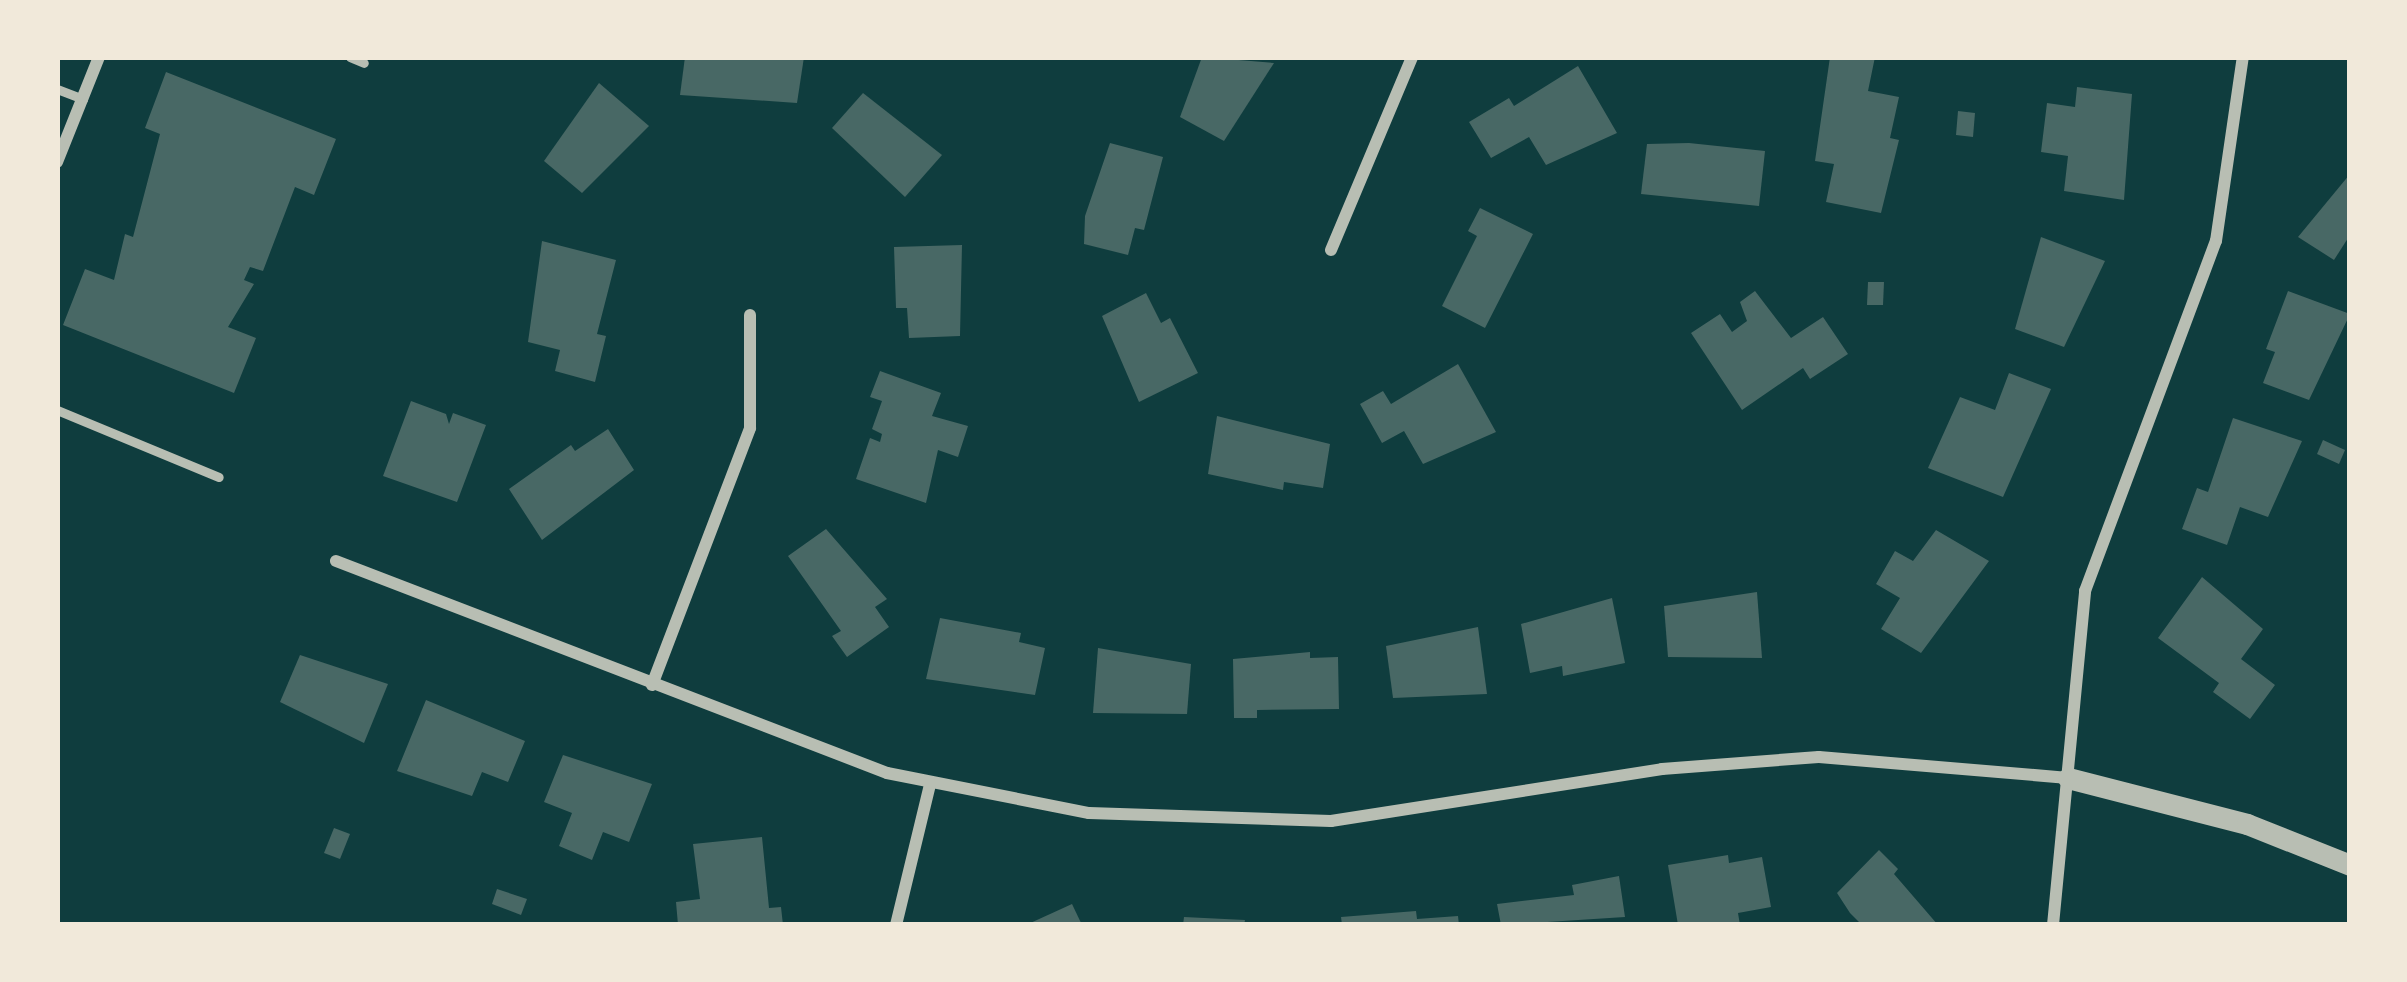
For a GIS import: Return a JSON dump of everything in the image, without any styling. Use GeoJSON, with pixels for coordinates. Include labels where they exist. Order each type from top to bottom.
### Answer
{"type":"FeatureCollection","features":[{"type":"Feature","properties":{"kind":"street"},"geometry":{"type":"LineString","coordinates":[[57,162],[100,57]]}},
{"type":"Feature","properties":{"kind":"street"},"geometry":{"type":"LineString","coordinates":[[1330,250],[1412,57]]}},
{"type":"Feature","properties":{"kind":"street"},"geometry":{"type":"LineString","coordinates":[[2053,925],[2085,591],[2216,241],[2236,148],[2243,57]]}},
{"type":"Feature","properties":{"kind":"street"},"geometry":{"type":"LineString","coordinates":[[652,686],[750,428],[750,315]]}},
{"type":"Feature","properties":{"kind":"street"},"geometry":{"type":"LineString","coordinates":[[336,561],[761,730],[930,784],[1089,813],[1210,822],[1451,808],[1758,759],[1893,760],[2068,778],[2247,824],[2350,865]]}},
{"type":"Feature","properties":{"kind":"street"},"geometry":{"type":"LineString","coordinates":[[896,925],[930,784]]}},
{"type":"Feature","properties":{"kind":"lane"},"geometry":{"type":"LineString","coordinates":[[350,57],[364,63]]}},
{"type":"Feature","properties":{"kind":"lane"},"geometry":{"type":"LineString","coordinates":[[57,89],[82,99]]}},
{"type":"Feature","properties":{"kind":"lane"},"geometry":{"type":"LineString","coordinates":[[57,410],[219,477]]}},
{"type":"Feature","properties":{"kind":"building"},"geometry":{"type":"Polygon","coordinates":[[[685,57],[804,57],[797,103],[680,95],[685,57]]]}},
{"type":"Feature","properties":{"kind":"building"},"geometry":{"type":"Polygon","coordinates":[[[1202,57],[1274,63],[1224,141],[1180,117],[1202,57]]]}},
{"type":"Feature","properties":{"kind":"building"},"geometry":{"type":"Polygon","coordinates":[[[1830,57],[1875,57],[1868,91],[1899,97],[1890,138],[1899,140],[1881,213],[1826,202],[1834,164],[1815,161],[1830,57]]]}},
{"type":"Feature","properties":{"kind":"building"},"geometry":{"type":"Polygon","coordinates":[[[1578,66],[1617,133],[1546,165],[1529,137],[1491,158],[1469,122],[1509,98],[1514,106],[1578,66]]]}},
{"type":"Feature","properties":{"kind":"building"},"geometry":{"type":"Polygon","coordinates":[[[166,72],[336,139],[314,195],[295,187],[263,271],[250,267],[244,280],[254,284],[228,327],[256,338],[234,393],[63,325],[85,269],[114,280],[125,234],[133,237],[160,134],[145,128],[166,72]]]}},
{"type":"Feature","properties":{"kind":"building"},"geometry":{"type":"Polygon","coordinates":[[[599,83],[649,126],[582,193],[544,161],[599,83]]]}},
{"type":"Feature","properties":{"kind":"building"},"geometry":{"type":"Polygon","coordinates":[[[2077,87],[2132,94],[2124,200],[2064,191],[2068,156],[2041,152],[2047,103],[2075,107],[2077,87]]]}},
{"type":"Feature","properties":{"kind":"building"},"geometry":{"type":"Polygon","coordinates":[[[863,93],[942,155],[905,197],[832,128],[863,93]]]}},
{"type":"Feature","properties":{"kind":"building"},"geometry":{"type":"Polygon","coordinates":[[[1958,111],[1975,113],[1973,137],[1956,135],[1958,111]]]}},
{"type":"Feature","properties":{"kind":"building"},"geometry":{"type":"Polygon","coordinates":[[[1110,143],[1163,157],[1144,230],[1135,228],[1128,255],[1084,244],[1085,216],[1110,143]]]}},
{"type":"Feature","properties":{"kind":"building"},"geometry":{"type":"Polygon","coordinates":[[[1647,144],[1765,151],[1759,206],[1641,194],[1647,144]]]}},
{"type":"Feature","properties":{"kind":"building"},"geometry":{"type":"Polygon","coordinates":[[[2350,174],[2350,235],[2334,260],[2298,237],[2350,174]]]}},
{"type":"Feature","properties":{"kind":"building"},"geometry":{"type":"Polygon","coordinates":[[[1480,208],[1533,234],[1485,328],[1442,306],[1477,236],[1468,231],[1480,208]]]}},
{"type":"Feature","properties":{"kind":"building"},"geometry":{"type":"Polygon","coordinates":[[[2041,237],[2105,261],[2064,347],[2015,329],[2041,237]]]}},
{"type":"Feature","properties":{"kind":"building"},"geometry":{"type":"Polygon","coordinates":[[[542,241],[616,260],[597,334],[606,336],[595,382],[555,371],[560,350],[528,342],[542,241]]]}},
{"type":"Feature","properties":{"kind":"building"},"geometry":{"type":"Polygon","coordinates":[[[962,245],[960,336],[909,338],[907,308],[896,308],[894,247],[962,245]]]}},
{"type":"Feature","properties":{"kind":"building"},"geometry":{"type":"Polygon","coordinates":[[[1868,282],[1884,282],[1883,305],[1867,305],[1868,282]]]}},
{"type":"Feature","properties":{"kind":"building"},"geometry":{"type":"Polygon","coordinates":[[[1755,291],[1791,338],[1823,317],[1848,354],[1810,379],[1803,368],[1742,410],[1691,333],[1720,314],[1732,332],[1747,321],[1740,302],[1755,291]]]}},
{"type":"Feature","properties":{"kind":"building"},"geometry":{"type":"Polygon","coordinates":[[[2288,291],[2350,314],[2309,400],[2263,383],[2275,352],[2266,349],[2288,291]]]}},
{"type":"Feature","properties":{"kind":"building"},"geometry":{"type":"Polygon","coordinates":[[[1146,293],[1161,323],[1170,318],[1198,373],[1139,402],[1102,316],[1146,293]]]}},
{"type":"Feature","properties":{"kind":"building"},"geometry":{"type":"Polygon","coordinates":[[[1458,364],[1496,432],[1423,464],[1404,431],[1382,443],[1360,404],[1383,391],[1391,404],[1458,364]]]}},
{"type":"Feature","properties":{"kind":"building"},"geometry":{"type":"Polygon","coordinates":[[[880,371],[941,393],[932,416],[968,426],[958,457],[938,450],[926,503],[856,479],[870,438],[880,442],[882,434],[872,429],[882,401],[870,397],[880,371]]]}},
{"type":"Feature","properties":{"kind":"building"},"geometry":{"type":"Polygon","coordinates":[[[2009,373],[2051,389],[2003,497],[1928,468],[1960,397],[1995,410],[2009,373]]]}},
{"type":"Feature","properties":{"kind":"building"},"geometry":{"type":"Polygon","coordinates":[[[411,401],[446,414],[449,424],[453,413],[486,425],[457,502],[383,476],[411,401]]]}},
{"type":"Feature","properties":{"kind":"building"},"geometry":{"type":"Polygon","coordinates":[[[1217,416],[1330,444],[1323,488],[1284,482],[1283,490],[1208,474],[1217,416]]]}},
{"type":"Feature","properties":{"kind":"building"},"geometry":{"type":"Polygon","coordinates":[[[2233,418],[2302,441],[2268,517],[2240,507],[2227,545],[2182,529],[2197,488],[2208,492],[2233,418]]]}},
{"type":"Feature","properties":{"kind":"building"},"geometry":{"type":"Polygon","coordinates":[[[608,429],[634,470],[542,540],[509,489],[571,445],[575,451],[608,429]]]}},
{"type":"Feature","properties":{"kind":"building"},"geometry":{"type":"Polygon","coordinates":[[[2323,440],[2345,450],[2339,464],[2317,454],[2323,440]]]}},
{"type":"Feature","properties":{"kind":"building"},"geometry":{"type":"Polygon","coordinates":[[[826,529],[887,599],[875,607],[889,627],[847,657],[832,636],[841,631],[788,556],[826,529]]]}},
{"type":"Feature","properties":{"kind":"building"},"geometry":{"type":"Polygon","coordinates":[[[1936,530],[1989,561],[1921,653],[1881,629],[1900,598],[1876,584],[1895,551],[1913,561],[1936,530]]]}},
{"type":"Feature","properties":{"kind":"building"},"geometry":{"type":"Polygon","coordinates":[[[2202,577],[2263,629],[2241,659],[2275,685],[2250,719],[2213,692],[2219,683],[2158,638],[2202,577]]]}},
{"type":"Feature","properties":{"kind":"building"},"geometry":{"type":"Polygon","coordinates":[[[1757,592],[1762,658],[1668,657],[1664,606],[1757,592]]]}},
{"type":"Feature","properties":{"kind":"building"},"geometry":{"type":"Polygon","coordinates":[[[1612,598],[1625,663],[1563,676],[1562,666],[1530,673],[1521,624],[1612,598]]]}},
{"type":"Feature","properties":{"kind":"building"},"geometry":{"type":"Polygon","coordinates":[[[940,618],[1021,633],[1019,642],[1045,648],[1035,695],[926,679],[940,618]]]}},
{"type":"Feature","properties":{"kind":"building"},"geometry":{"type":"Polygon","coordinates":[[[1478,627],[1487,694],[1393,698],[1386,646],[1478,627]]]}},
{"type":"Feature","properties":{"kind":"building"},"geometry":{"type":"Polygon","coordinates":[[[1098,648],[1191,664],[1187,714],[1093,713],[1098,648]]]}},
{"type":"Feature","properties":{"kind":"building"},"geometry":{"type":"Polygon","coordinates":[[[1310,652],[1310,658],[1338,657],[1339,709],[1257,710],[1257,718],[1234,718],[1233,659],[1310,652]]]}},
{"type":"Feature","properties":{"kind":"building"},"geometry":{"type":"Polygon","coordinates":[[[300,655],[388,684],[364,743],[280,702],[300,655]]]}},
{"type":"Feature","properties":{"kind":"building"},"geometry":{"type":"Polygon","coordinates":[[[426,700],[525,741],[508,782],[482,772],[472,796],[397,771],[426,700]]]}},
{"type":"Feature","properties":{"kind":"building"},"geometry":{"type":"Polygon","coordinates":[[[563,755],[652,784],[629,842],[603,832],[592,860],[559,846],[572,813],[544,802],[563,755]]]}},
{"type":"Feature","properties":{"kind":"building"},"geometry":{"type":"Polygon","coordinates":[[[334,828],[350,834],[340,859],[324,853],[334,828]]]}},
{"type":"Feature","properties":{"kind":"building"},"geometry":{"type":"Polygon","coordinates":[[[762,837],[769,908],[781,907],[783,925],[678,925],[676,902],[700,899],[693,844],[762,837]]]}},
{"type":"Feature","properties":{"kind":"building"},"geometry":{"type":"Polygon","coordinates":[[[1879,850],[1938,925],[1862,925],[1850,913],[1837,893],[1879,850]]]}},
{"type":"Feature","properties":{"kind":"building"},"geometry":{"type":"Polygon","coordinates":[[[1728,855],[1729,863],[1762,857],[1771,907],[1738,913],[1740,925],[1678,925],[1668,865],[1728,855]]]}},
{"type":"Feature","properties":{"kind":"building"},"geometry":{"type":"Polygon","coordinates":[[[1619,876],[1625,917],[1501,925],[1497,904],[1574,895],[1572,885],[1619,876]]]}},
{"type":"Feature","properties":{"kind":"building"},"geometry":{"type":"Polygon","coordinates":[[[497,889],[527,899],[521,915],[492,904],[497,889]]]}},
{"type":"Feature","properties":{"kind":"building"},"geometry":{"type":"Polygon","coordinates":[[[1072,904],[1082,925],[1026,925],[1072,904]]]}},
{"type":"Feature","properties":{"kind":"building"},"geometry":{"type":"Polygon","coordinates":[[[1416,911],[1417,919],[1458,916],[1459,925],[1342,925],[1341,917],[1416,911]]]}},
{"type":"Feature","properties":{"kind":"building"},"geometry":{"type":"Polygon","coordinates":[[[1184,917],[1245,920],[1244,925],[1183,925],[1184,917]]]}}]}
